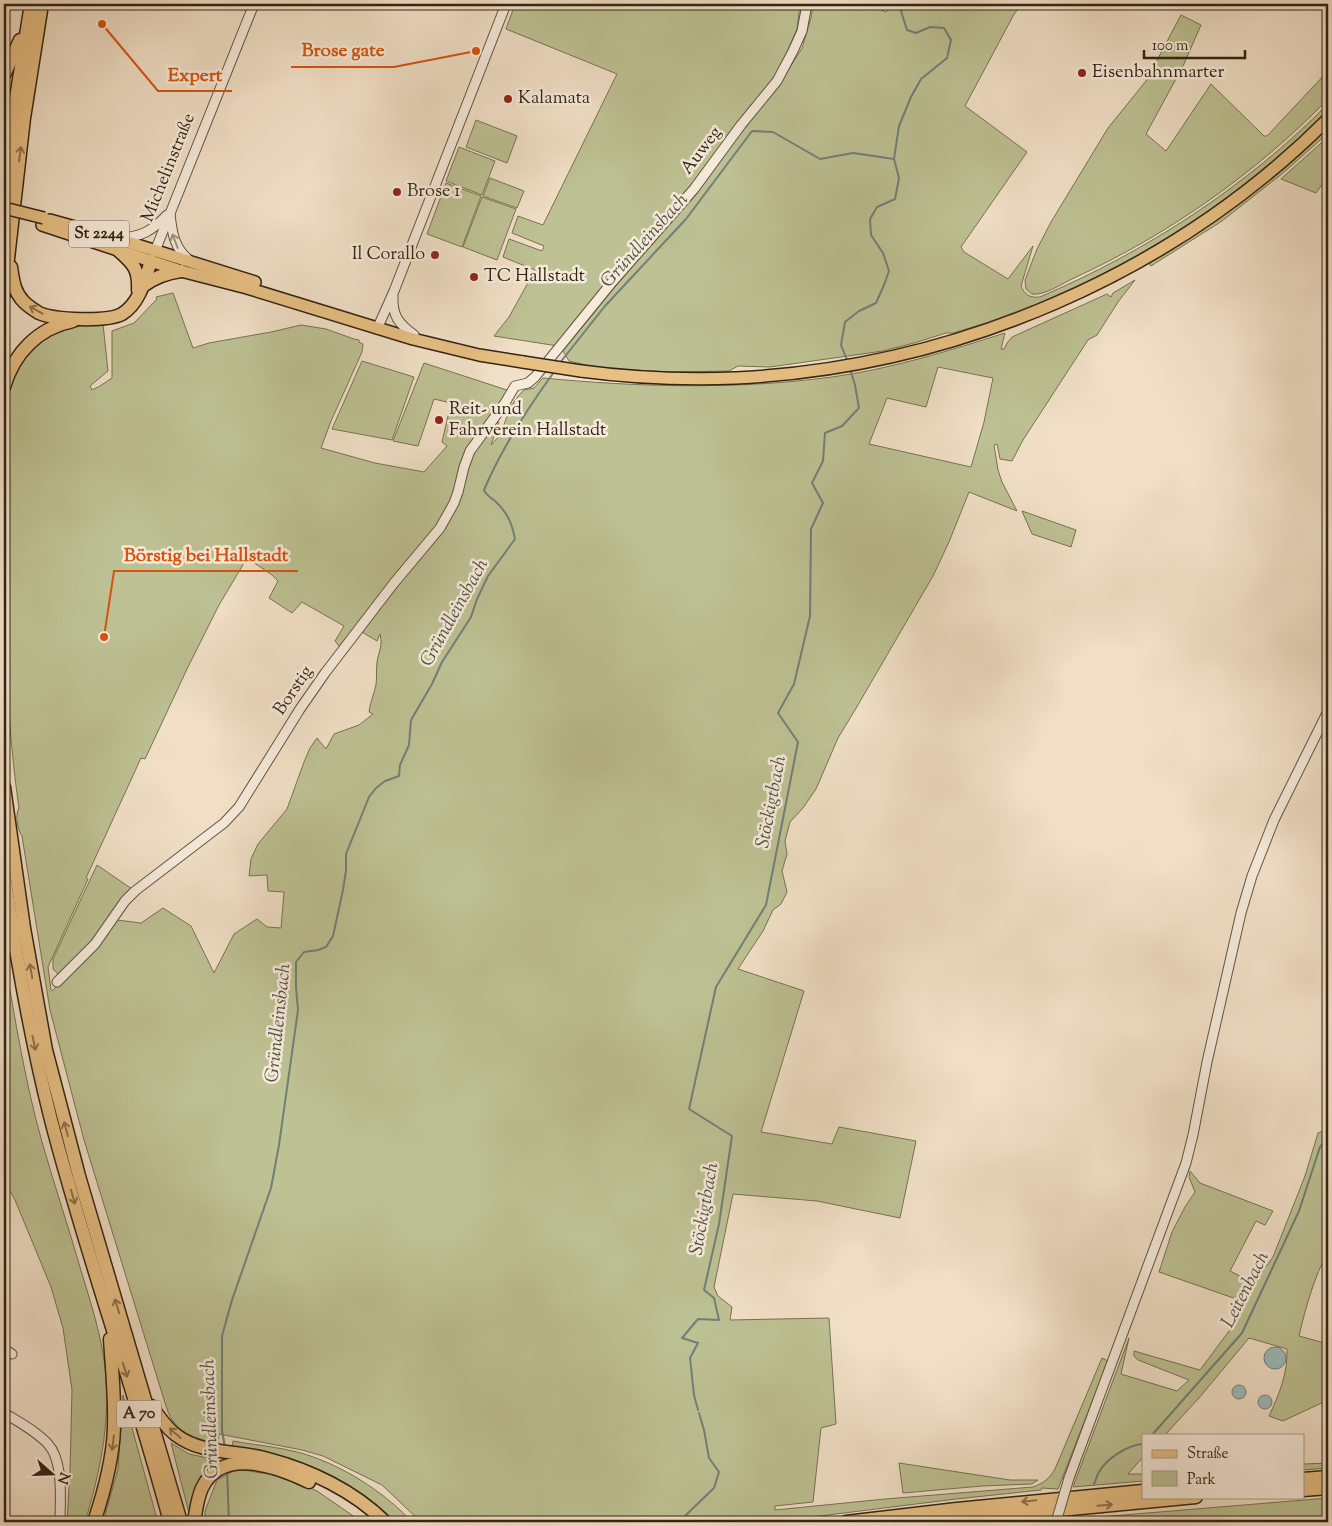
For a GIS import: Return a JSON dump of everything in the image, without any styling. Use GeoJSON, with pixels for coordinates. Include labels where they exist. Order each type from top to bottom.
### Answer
{"type":"FeatureCollection","features":[{"type":"Feature","properties":{"kind":"highway"},"geometry":{"type":"LineString","coordinates":[[4,195],[13,117],[31,4]]}},
{"type":"Feature","properties":{"kind":"highway"},"geometry":{"type":"LineString","coordinates":[[4,294],[24,118],[42,4]]}},
{"type":"Feature","properties":{"kind":"highway"},"geometry":{"type":"LineString","coordinates":[[4,75],[27,27]]}},
{"type":"Feature","properties":{"kind":"highway"},"geometry":{"type":"LineString","coordinates":[[10,237],[12,280],[15,290],[23,301],[33,309],[46,315],[83,319],[108,318],[122,314],[134,303],[153,256]]}},
{"type":"Feature","properties":{"kind":"highway"},"geometry":{"type":"LineString","coordinates":[[118,245],[133,265],[138,277],[140,291]]}},
{"type":"Feature","properties":{"kind":"highway"},"geometry":{"type":"LineString","coordinates":[[140,291],[152,279],[163,274],[181,271]]}},
{"type":"Feature","properties":{"kind":"highway"},"geometry":{"type":"LineString","coordinates":[[4,387],[15,361],[31,341],[55,326],[83,319]]}},
{"type":"Feature","properties":{"kind":"highway","name":"A 70"},"geometry":{"type":"LineString","coordinates":[[4,787],[24,928],[46,1050],[79,1176],[181,1522]]}},
{"type":"Feature","properties":{"kind":"highway","name":"A 70"},"geometry":{"type":"LineString","coordinates":[[4,874],[23,993],[46,1098],[68,1181],[158,1476],[170,1522]]}},
{"type":"Feature","properties":{"kind":"highway"},"geometry":{"type":"LineString","coordinates":[[94,1522],[107,1478],[114,1429],[114,1384],[106,1307]]}},
{"type":"Feature","properties":{"kind":"highway"},"geometry":{"type":"LineString","coordinates":[[145,1398],[175,1434],[193,1445],[305,1480],[329,1491],[373,1522]]}},
{"type":"Feature","properties":{"kind":"highway"},"geometry":{"type":"LineString","coordinates":[[194,1522],[202,1488],[208,1479],[234,1458],[266,1458],[295,1467],[320,1478],[357,1499],[385,1522]]}},
{"type":"Feature","properties":{"kind":"highway"},"geometry":{"type":"LineString","coordinates":[[1304,1479],[1328,1477]]}},
{"type":"Feature","properties":{"kind":"highway"},"geometry":{"type":"LineString","coordinates":[[1304,1490],[1328,1488]]}},
{"type":"Feature","properties":{"kind":"highway"},"geometry":{"type":"LineString","coordinates":[[846,1522],[1142,1491]]}},
{"type":"Feature","properties":{"kind":"highway"},"geometry":{"type":"LineString","coordinates":[[935,1522],[1186,1498]]}},
{"type":"Feature","properties":{"kind":"main road","name":"St 2244"},"geometry":{"type":"LineString","coordinates":[[4,208],[153,256],[194,263],[378,327],[479,350],[505,358],[581,372],[649,378],[737,378],[830,368],[883,359],[932,347],[980,332],[1077,294],[1167,246],[1220,211],[1268,173],[1328,119]]}},
{"type":"Feature","properties":{"kind":"main road","name":"St 2244"},"geometry":{"type":"LineString","coordinates":[[4,214],[42,221]]}},
{"type":"Feature","properties":{"kind":"main road","name":"St 2244"},"geometry":{"type":"LineString","coordinates":[[153,256],[181,271],[247,288],[479,356],[505,358]]}},
{"type":"Feature","properties":{"kind":"street","name":"Michelinstraße"},"geometry":{"type":"LineString","coordinates":[[153,256],[254,4]]}},
{"type":"Feature","properties":{"kind":"street"},"geometry":{"type":"LineString","coordinates":[[378,327],[394,292],[506,4]]}},
{"type":"Feature","properties":{"kind":"street","name":"Auweg"},"geometry":{"type":"LineString","coordinates":[[515,386],[528,383],[535,377],[613,281],[694,189],[777,81],[794,51],[802,31],[806,4]]}},
{"type":"Feature","properties":{"kind":"street"},"geometry":{"type":"LineString","coordinates":[[118,245],[146,233],[170,211]]}},
{"type":"Feature","properties":{"kind":"street"},"geometry":{"type":"LineString","coordinates":[[170,211],[173,237],[176,245],[182,254],[194,263]]}},
{"type":"Feature","properties":{"kind":"street"},"geometry":{"type":"LineString","coordinates":[[394,292],[394,311],[398,321],[414,335]]}},
{"type":"Feature","properties":{"kind":"street","name":"Borstig"},"geometry":{"type":"LineString","coordinates":[[57,982],[95,944],[126,901],[136,891],[224,823],[239,807],[325,673],[394,583],[440,528],[454,503],[470,451],[515,386]]}},
{"type":"Feature","properties":{"kind":"street"},"geometry":{"type":"LineString","coordinates":[[1056,1522],[1070,1478],[1186,1163],[1209,1052],[1241,913],[1252,876],[1274,820],[1328,711]]}},
{"type":"Feature","properties":{"kind":"street"},"geometry":{"type":"LineString","coordinates":[[4,1349],[12,1354]]}},
{"type":"Feature","properties":{"kind":"street"},"geometry":{"type":"LineString","coordinates":[[4,1412],[36,1434],[53,1451],[60,1477],[60,1522]]}},
{"type":"Feature","properties":{"kind":"green space"},"geometry":{"type":"Polygon","coordinates":[[[515,4],[800,4],[797,29],[775,79],[679,201],[558,346],[494,336],[509,317],[535,270],[503,257],[509,239],[542,251],[544,246],[512,233],[518,216],[543,225],[617,74],[506,29],[515,4]]]}},
{"type":"Feature","properties":{"kind":"green space"},"geometry":{"type":"Polygon","coordinates":[[[813,4],[867,4],[886,12],[894,4],[1021,4],[965,106],[1027,152],[961,247],[964,252],[1008,279],[1033,246],[1021,286],[1026,294],[1033,297],[1040,297],[1080,279],[1157,238],[1229,189],[1263,163],[1328,104],[1328,112],[1247,184],[1196,221],[1141,254],[1091,280],[1037,304],[986,323],[883,351],[770,367],[738,366],[729,371],[669,372],[599,368],[569,361],[563,351],[615,287],[695,196],[744,127],[784,77],[802,48],[813,4]]]}},
{"type":"Feature","properties":{"kind":"green space"},"geometry":{"type":"Polygon","coordinates":[[[1181,15],[1201,25],[1183,66],[1146,134],[1166,151],[1211,84],[1264,136],[1267,136],[1328,71],[1328,99],[1241,177],[1177,222],[1109,261],[1048,291],[1032,294],[1026,289],[1025,280],[1037,249],[1051,222],[1108,128],[1146,81],[1181,15]]]}},
{"type":"Feature","properties":{"kind":"green space"},"geometry":{"type":"Polygon","coordinates":[[[476,120],[517,136],[507,163],[466,147],[476,120]]]}},
{"type":"Feature","properties":{"kind":"green space"},"geometry":{"type":"Polygon","coordinates":[[[1328,126],[1328,133],[1283,173],[1222,221],[1151,266],[1148,262],[1172,248],[1242,200],[1328,126]]]}},
{"type":"Feature","properties":{"kind":"green space"},"geometry":{"type":"Polygon","coordinates":[[[1328,137],[1328,176],[1316,193],[1281,179],[1328,137]]]}},
{"type":"Feature","properties":{"kind":"green space"},"geometry":{"type":"Polygon","coordinates":[[[459,147],[495,161],[482,195],[446,181],[459,147]]]}},
{"type":"Feature","properties":{"kind":"green space"},"geometry":{"type":"Polygon","coordinates":[[[490,178],[524,191],[517,208],[483,196],[490,178]]]}},
{"type":"Feature","properties":{"kind":"green space"},"geometry":{"type":"Polygon","coordinates":[[[446,183],[481,196],[462,247],[427,234],[446,183]]]}},
{"type":"Feature","properties":{"kind":"green space"},"geometry":{"type":"Polygon","coordinates":[[[482,197],[516,209],[497,260],[463,247],[482,197]]]}},
{"type":"Feature","properties":{"kind":"green space"},"geometry":{"type":"Polygon","coordinates":[[[1135,280],[1097,335],[1088,340],[1023,440],[1012,461],[1000,459],[997,444],[994,445],[1002,482],[1017,511],[969,492],[933,576],[838,738],[816,789],[803,808],[790,822],[785,841],[787,854],[782,871],[787,892],[781,904],[773,910],[763,931],[738,969],[804,991],[761,1132],[832,1144],[839,1127],[916,1141],[900,1218],[817,1201],[733,1194],[714,1287],[718,1296],[732,1307],[730,1320],[829,1318],[836,1424],[821,1428],[813,1502],[775,1506],[775,1510],[1033,1487],[1046,1480],[1055,1469],[1102,1358],[1108,1361],[1058,1489],[1042,1488],[1041,1490],[772,1522],[421,1522],[382,1485],[323,1456],[302,1450],[219,1434],[218,1444],[193,1437],[177,1426],[169,1415],[84,1140],[50,1010],[22,836],[17,822],[19,808],[9,719],[5,631],[5,411],[14,376],[20,363],[29,352],[39,343],[64,330],[82,325],[103,324],[108,371],[90,386],[92,390],[112,378],[112,331],[134,323],[157,299],[156,297],[173,293],[193,348],[209,343],[301,325],[326,329],[359,340],[363,344],[362,352],[321,448],[375,463],[424,472],[447,446],[442,442],[451,403],[434,399],[418,446],[393,441],[424,363],[510,391],[474,443],[467,449],[458,477],[467,468],[476,449],[494,424],[499,422],[491,445],[500,435],[511,406],[519,395],[524,390],[534,388],[543,378],[687,386],[760,384],[854,374],[941,353],[1005,333],[1001,349],[1004,349],[1012,337],[1107,294],[1111,297],[1113,293],[1135,280]],[[938,367],[926,407],[887,398],[869,444],[971,467],[984,422],[993,378],[938,367]],[[247,558],[219,605],[145,759],[141,758],[86,878],[88,879],[48,967],[52,991],[92,953],[117,920],[141,923],[163,908],[191,926],[214,973],[234,934],[257,919],[267,927],[281,928],[284,892],[268,891],[267,875],[249,876],[251,859],[258,844],[287,809],[304,762],[317,738],[326,749],[334,734],[359,725],[373,714],[369,712],[376,685],[381,638],[380,634],[377,641],[362,632],[340,647],[335,641],[344,626],[302,602],[292,613],[269,598],[278,581],[247,558]]]}},
{"type":"Feature","properties":{"kind":"green space"},"geometry":{"type":"Polygon","coordinates":[[[362,361],[414,377],[392,440],[332,429],[362,361]]]}},
{"type":"Feature","properties":{"kind":"green space"},"geometry":{"type":"Polygon","coordinates":[[[1022,511],[1076,530],[1071,547],[1032,534],[1022,511]]]}},
{"type":"Feature","properties":{"kind":"green space"},"geometry":{"type":"Polygon","coordinates":[[[97,865],[132,889],[104,931],[65,972],[58,974],[53,969],[53,959],[97,865]]]}},
{"type":"Feature","properties":{"kind":"green space"},"geometry":{"type":"Polygon","coordinates":[[[4,956],[30,1096],[94,1314],[105,1363],[107,1395],[105,1432],[95,1487],[85,1522],[67,1522],[72,1390],[63,1328],[51,1287],[15,1200],[4,1180],[4,956]]]}},
{"type":"Feature","properties":{"kind":"green space"},"geometry":{"type":"Polygon","coordinates":[[[1328,1129],[1328,1251],[1311,1292],[1299,1336],[1328,1344],[1328,1400],[1283,1421],[1269,1416],[1282,1384],[1286,1367],[1287,1349],[1249,1338],[1166,1434],[1142,1434],[1142,1458],[1128,1474],[1142,1474],[1142,1481],[1073,1487],[1129,1338],[1121,1374],[1177,1391],[1189,1380],[1138,1360],[1134,1356],[1134,1351],[1200,1370],[1235,1323],[1245,1302],[1159,1272],[1172,1232],[1195,1192],[1189,1177],[1190,1171],[1200,1183],[1273,1211],[1265,1225],[1256,1221],[1230,1271],[1254,1283],[1273,1257],[1305,1176],[1318,1133],[1328,1129]]]}},
{"type":"Feature","properties":{"kind":"green space"},"geometry":{"type":"Polygon","coordinates":[[[123,1395],[157,1519],[103,1522],[118,1469],[123,1395]]]}},
{"type":"Feature","properties":{"kind":"green space"},"geometry":{"type":"Polygon","coordinates":[[[233,1441],[296,1452],[329,1463],[380,1493],[412,1522],[396,1522],[358,1491],[315,1468],[279,1455],[232,1446],[233,1441]]]}},
{"type":"Feature","properties":{"kind":"green space"},"geometry":{"type":"Polygon","coordinates":[[[171,1443],[189,1454],[217,1460],[200,1478],[189,1513],[171,1443]]]}},
{"type":"Feature","properties":{"kind":"green space"},"geometry":{"type":"Polygon","coordinates":[[[899,1463],[1010,1480],[1038,1480],[1032,1484],[903,1493],[899,1463]]]}},
{"type":"Feature","properties":{"kind":"green space"},"geometry":{"type":"Polygon","coordinates":[[[1328,1463],[1328,1468],[1304,1470],[1304,1464],[1328,1463]]]}},
{"type":"Feature","properties":{"kind":"green space"},"geometry":{"type":"Polygon","coordinates":[[[237,1469],[280,1476],[317,1491],[362,1522],[205,1522],[205,1511],[217,1480],[237,1469]]]}},
{"type":"Feature","properties":{"kind":"green space"},"geometry":{"type":"Polygon","coordinates":[[[1328,1498],[1328,1516],[1250,1522],[1070,1522],[1075,1519],[1328,1498]]]}},
{"type":"Feature","properties":{"kind":"water"},"geometry":{"type":"Polygon","coordinates":[[[1275,1347],[1283,1350],[1286,1358],[1283,1366],[1275,1369],[1267,1366],[1264,1358],[1267,1350],[1275,1347]]]}},
{"type":"Feature","properties":{"kind":"water"},"geometry":{"type":"Polygon","coordinates":[[[1239,1385],[1244,1387],[1246,1392],[1244,1397],[1239,1399],[1234,1397],[1232,1392],[1234,1387],[1239,1385]]]}},
{"type":"Feature","properties":{"kind":"water"},"geometry":{"type":"Polygon","coordinates":[[[1265,1395],[1270,1397],[1272,1402],[1270,1407],[1265,1409],[1260,1407],[1258,1402],[1260,1397],[1265,1395]]]}},
{"type":"Feature","properties":{"kind":"waterway","name":"Stöckigtbach"},"geometry":{"type":"LineString","coordinates":[[847,360],[841,345],[845,322],[859,311],[876,303],[889,271],[883,253],[871,235],[870,219],[877,207],[895,199],[899,178],[894,159],[899,126],[921,79],[947,58],[951,40],[944,28],[930,27],[916,33],[907,30],[901,11],[909,4]]}},
{"type":"Feature","properties":{"kind":"waterway","name":"Gründleinsbach"},"geometry":{"type":"LineString","coordinates":[[559,364],[605,306],[686,219],[752,131],[773,132],[820,159],[853,153],[894,159]]}},
{"type":"Feature","properties":{"kind":"waterway","name":"Stöckigtbach"},"geometry":{"type":"LineString","coordinates":[[698,1410],[694,1395],[690,1358],[698,1343],[682,1338],[698,1319],[719,1320],[714,1298],[704,1290],[719,1224],[732,1136],[689,1109],[716,987],[766,905],[798,742],[778,713],[794,684],[810,616],[811,529],[823,503],[812,483],[823,461],[825,433],[842,426],[859,408],[850,369]]}},
{"type":"Feature","properties":{"kind":"waterway","name":"Gründleinsbach"},"geometry":{"type":"LineString","coordinates":[[225,1448],[222,1430],[222,1336],[232,1300],[271,1188],[298,1010],[296,962],[304,952],[326,947],[333,936],[343,890],[346,854],[369,797],[385,781],[399,776],[400,765],[409,745],[411,720],[432,684],[442,662],[471,617],[488,576],[515,539],[511,523],[506,514],[484,490],[516,429],[554,372]]}},
{"type":"Feature","properties":{"kind":"waterway","name":"Leitenbach"},"geometry":{"type":"LineString","coordinates":[[1153,1434],[1242,1333],[1299,1211],[1320,1147],[1328,1136]]}},
{"type":"Feature","properties":{"kind":"waterway","name":"Stöckigtbach"},"geometry":{"type":"LineString","coordinates":[[686,1522],[686,1515],[714,1488],[719,1472],[709,1458],[699,1413]]}},
{"type":"Feature","properties":{"kind":"waterway","name":"Leitenbach"},"geometry":{"type":"LineString","coordinates":[[1094,1484],[1098,1473],[1112,1457],[1131,1447],[1142,1444]]}},
{"type":"Feature","properties":{"kind":"waterway","name":"Gründleinsbach"},"geometry":{"type":"LineString","coordinates":[[227,1470],[229,1522]]}},
{"type":"Feature","properties":{"kind":"place","name":"Expert"},"geometry":{"type":"Point","coordinates":[102,24]}},
{"type":"Feature","properties":{"kind":"place","name":"Brose gate"},"geometry":{"type":"Point","coordinates":[476,51]}},
{"type":"Feature","properties":{"kind":"place","name":"Eisenbahnmarter"},"geometry":{"type":"Point","coordinates":[1082,73]}},
{"type":"Feature","properties":{"kind":"place","name":"Kalamata"},"geometry":{"type":"Point","coordinates":[508,99]}},
{"type":"Feature","properties":{"kind":"place","name":"Brose 1"},"geometry":{"type":"Point","coordinates":[397,192]}},
{"type":"Feature","properties":{"kind":"place","name":"Il Corallo"},"geometry":{"type":"Point","coordinates":[435,255]}},
{"type":"Feature","properties":{"kind":"place","name":"TC Hallstadt"},"geometry":{"type":"Point","coordinates":[474,277]}},
{"type":"Feature","properties":{"kind":"place","name":"Reit- und Fahrverein Hallstadt"},"geometry":{"type":"Point","coordinates":[439,420]}},
{"type":"Feature","properties":{"kind":"place","name":"Börstig bei Hallstadt"},"geometry":{"type":"Point","coordinates":[104,637]}}]}
